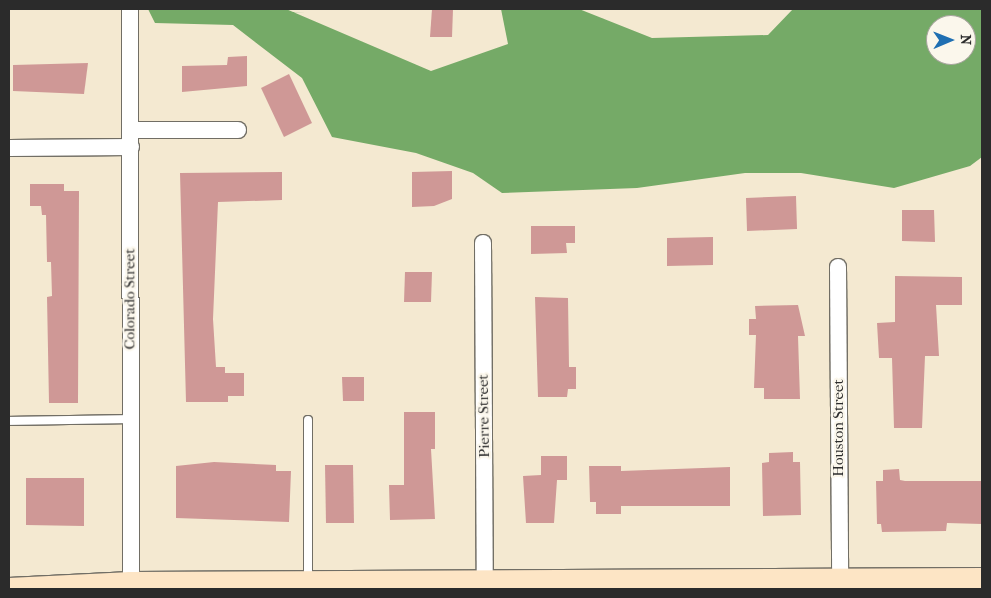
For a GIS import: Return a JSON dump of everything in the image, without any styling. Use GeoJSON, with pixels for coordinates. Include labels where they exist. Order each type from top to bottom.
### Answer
{"type":"FeatureCollection","features":[{"type":"Feature","properties":{"kind":"street","name":"Colorado Street"},"geometry":{"type":"LineString","coordinates":[[130,9],[131,586]]}},
{"type":"Feature","properties":{"kind":"street"},"geometry":{"type":"LineString","coordinates":[[131,130],[238,130]]}},
{"type":"Feature","properties":{"kind":"street"},"geometry":{"type":"LineString","coordinates":[[9,148],[131,147]]}},
{"type":"Feature","properties":{"kind":"street","name":"Pierre Street"},"geometry":{"type":"LineString","coordinates":[[483,243],[485,586]]}},
{"type":"Feature","properties":{"kind":"street","name":"Houston Street"},"geometry":{"type":"LineString","coordinates":[[838,267],[840,584]]}},
{"type":"Feature","properties":{"kind":"street"},"geometry":{"type":"LineString","coordinates":[[9,589],[131,586],[840,584],[982,580]]}},
{"type":"Feature","properties":{"kind":"lane"},"geometry":{"type":"LineString","coordinates":[[9,421],[130,419]]}},
{"type":"Feature","properties":{"kind":"lane"},"geometry":{"type":"LineString","coordinates":[[308,420],[308,586]]}},
{"type":"Feature","properties":{"kind":"green space"},"geometry":{"type":"Polygon","coordinates":[[[148,9],[286,9],[431,71],[508,44],[501,9],[579,9],[652,38],[768,35],[793,9],[982,9],[982,157],[970,166],[894,188],[801,173],[745,173],[637,188],[502,193],[473,173],[416,153],[332,137],[302,78],[233,25],[155,23],[148,9]]]}},
{"type":"Feature","properties":{"kind":"building"},"geometry":{"type":"Polygon","coordinates":[[[432,9],[453,9],[452,37],[430,37],[432,9]]]}},
{"type":"Feature","properties":{"kind":"building"},"geometry":{"type":"Polygon","coordinates":[[[247,56],[247,86],[182,92],[182,66],[227,65],[228,57],[247,56]]]}},
{"type":"Feature","properties":{"kind":"building"},"geometry":{"type":"Polygon","coordinates":[[[88,63],[84,94],[13,91],[13,65],[88,63]]]}},
{"type":"Feature","properties":{"kind":"building"},"geometry":{"type":"Polygon","coordinates":[[[289,74],[312,123],[284,137],[261,88],[289,74]]]}},
{"type":"Feature","properties":{"kind":"building"},"geometry":{"type":"Polygon","coordinates":[[[452,171],[452,199],[434,206],[412,207],[412,172],[452,171]]]}},
{"type":"Feature","properties":{"kind":"building"},"geometry":{"type":"Polygon","coordinates":[[[282,172],[282,200],[218,202],[213,319],[216,367],[225,367],[225,373],[244,373],[244,396],[228,396],[228,402],[186,402],[180,173],[282,172]]]}},
{"type":"Feature","properties":{"kind":"building"},"geometry":{"type":"Polygon","coordinates":[[[30,184],[64,184],[64,191],[79,191],[78,403],[49,403],[47,297],[52,296],[51,262],[47,262],[46,215],[42,215],[41,206],[30,206],[30,184]]]}},
{"type":"Feature","properties":{"kind":"building"},"geometry":{"type":"Polygon","coordinates":[[[796,196],[797,229],[747,231],[746,198],[796,196]]]}},
{"type":"Feature","properties":{"kind":"building"},"geometry":{"type":"Polygon","coordinates":[[[902,210],[934,210],[935,242],[902,241],[902,210]]]}},
{"type":"Feature","properties":{"kind":"building"},"geometry":{"type":"Polygon","coordinates":[[[531,226],[575,226],[575,243],[566,243],[567,253],[531,254],[531,226]]]}},
{"type":"Feature","properties":{"kind":"building"},"geometry":{"type":"Polygon","coordinates":[[[713,237],[713,265],[667,266],[667,238],[713,237]]]}},
{"type":"Feature","properties":{"kind":"building"},"geometry":{"type":"Polygon","coordinates":[[[405,272],[432,272],[431,302],[404,302],[405,272]]]}},
{"type":"Feature","properties":{"kind":"building"},"geometry":{"type":"Polygon","coordinates":[[[895,276],[962,277],[962,305],[936,305],[939,356],[925,356],[922,428],[894,428],[892,358],[879,358],[877,323],[895,322],[895,276]]]}},
{"type":"Feature","properties":{"kind":"building"},"geometry":{"type":"Polygon","coordinates":[[[535,297],[568,298],[569,367],[576,367],[576,389],[568,389],[567,397],[538,397],[535,297]]]}},
{"type":"Feature","properties":{"kind":"building"},"geometry":{"type":"Polygon","coordinates":[[[798,305],[805,336],[798,336],[800,399],[764,399],[764,388],[754,388],[756,335],[749,335],[749,319],[756,319],[755,306],[798,305]]]}},
{"type":"Feature","properties":{"kind":"building"},"geometry":{"type":"Polygon","coordinates":[[[342,377],[364,377],[364,401],[343,401],[342,377]]]}},
{"type":"Feature","properties":{"kind":"building"},"geometry":{"type":"Polygon","coordinates":[[[404,412],[435,412],[435,449],[431,449],[435,519],[390,520],[389,485],[404,485],[404,412]]]}},
{"type":"Feature","properties":{"kind":"building"},"geometry":{"type":"Polygon","coordinates":[[[793,452],[793,462],[800,462],[801,515],[763,516],[762,463],[769,462],[769,453],[793,452]]]}},
{"type":"Feature","properties":{"kind":"building"},"geometry":{"type":"Polygon","coordinates":[[[541,456],[567,456],[567,480],[557,480],[554,523],[526,523],[523,476],[541,475],[541,456]]]}},
{"type":"Feature","properties":{"kind":"building"},"geometry":{"type":"Polygon","coordinates":[[[214,462],[276,465],[276,471],[291,471],[289,522],[176,518],[176,466],[214,462]]]}},
{"type":"Feature","properties":{"kind":"building"},"geometry":{"type":"Polygon","coordinates":[[[325,465],[353,465],[354,523],[326,523],[325,465]]]}},
{"type":"Feature","properties":{"kind":"building"},"geometry":{"type":"Polygon","coordinates":[[[589,466],[621,466],[621,471],[730,467],[730,506],[621,506],[621,514],[596,514],[596,502],[590,502],[589,466]]]}},
{"type":"Feature","properties":{"kind":"building"},"geometry":{"type":"Polygon","coordinates":[[[899,469],[900,480],[905,481],[982,481],[982,524],[947,523],[946,531],[882,532],[881,524],[877,524],[876,481],[883,481],[883,470],[899,469]]]}},
{"type":"Feature","properties":{"kind":"building"},"geometry":{"type":"Polygon","coordinates":[[[26,478],[84,478],[84,526],[26,525],[26,478]]]}}]}
